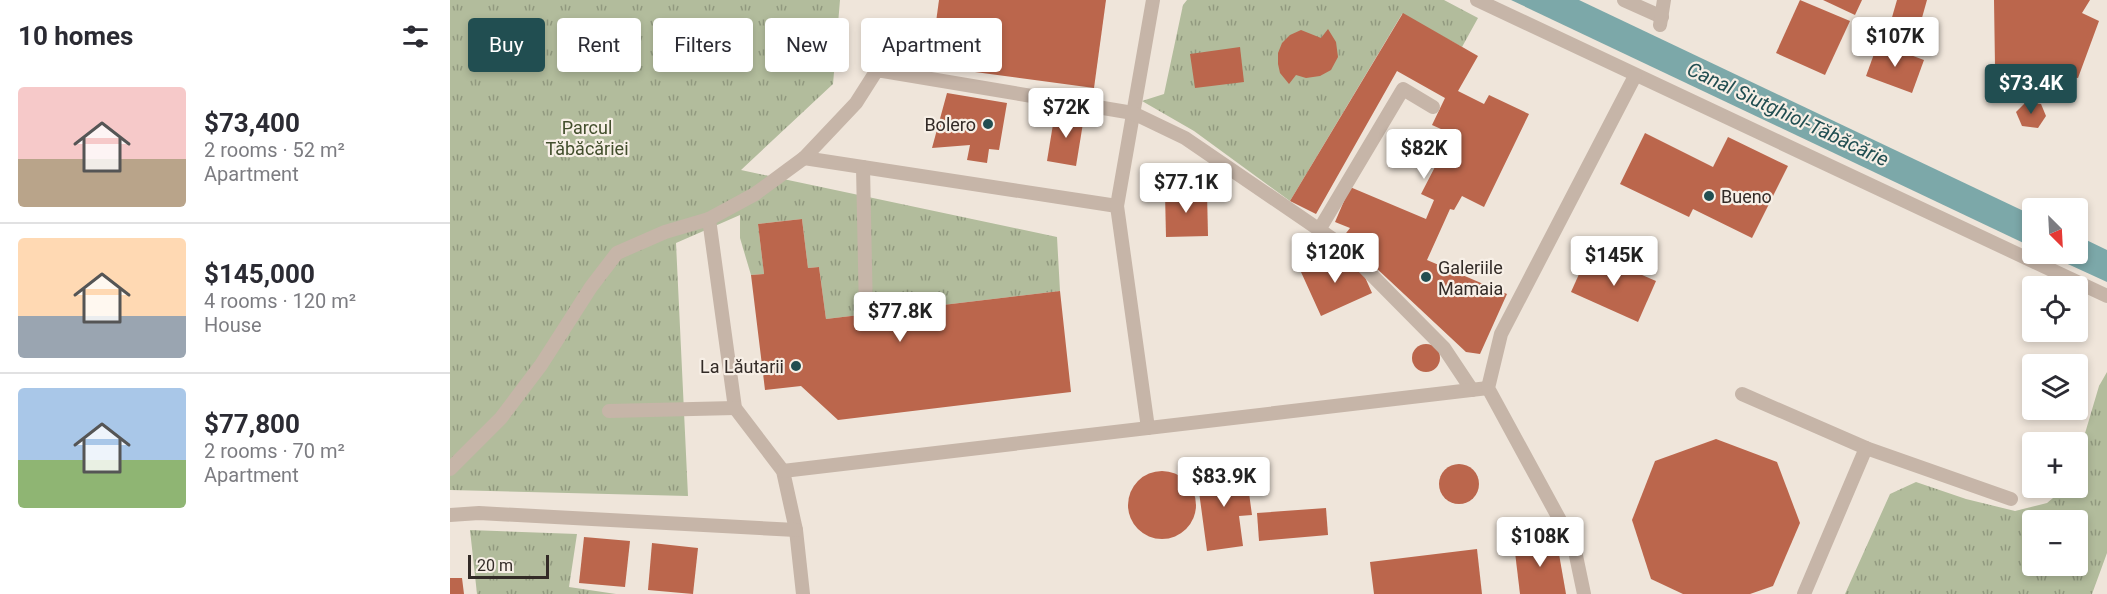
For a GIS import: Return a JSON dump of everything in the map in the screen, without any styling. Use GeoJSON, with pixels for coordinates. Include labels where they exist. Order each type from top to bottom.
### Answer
{"type":"FeatureCollection","features":[{"type":"Feature","properties":{"kind":"lane"},"geometry":{"type":"LineString","coordinates":[[1148,428],[1117,206],[1153,0]]}},
{"type":"Feature","properties":{"kind":"lane"},"geometry":{"type":"LineString","coordinates":[[1477,0],[2107,296]]}},
{"type":"Feature","properties":{"kind":"lane"},"geometry":{"type":"LineString","coordinates":[[1624,0],[1661,21],[1664,0]]}},
{"type":"Feature","properties":{"kind":"lane"},"geometry":{"type":"LineString","coordinates":[[450,469],[501,418],[541,365],[591,287],[617,253],[665,232],[709,219],[755,194],[804,158],[856,103],[877,70],[1133,113],[1185,138],[1343,246],[1444,348],[1472,390]]}},
{"type":"Feature","properties":{"kind":"lane"},"geometry":{"type":"LineString","coordinates":[[1584,594],[1574,546],[1488,388],[1501,334],[1635,76]]}},
{"type":"Feature","properties":{"kind":"lane"},"geometry":{"type":"LineString","coordinates":[[1319,230],[1403,89],[1433,107]]}},
{"type":"Feature","properties":{"kind":"lane"},"geometry":{"type":"LineString","coordinates":[[804,158],[1117,206]]}},
{"type":"Feature","properties":{"kind":"lane"},"geometry":{"type":"LineString","coordinates":[[863,167],[867,314]]}},
{"type":"Feature","properties":{"kind":"lane"},"geometry":{"type":"LineString","coordinates":[[709,219],[735,408],[783,471],[796,530],[803,594]]}},
{"type":"Feature","properties":{"kind":"lane"},"geometry":{"type":"LineString","coordinates":[[783,471],[1488,388]]}},
{"type":"Feature","properties":{"kind":"lane"},"geometry":{"type":"LineString","coordinates":[[1742,394],[1866,448],[2011,499]]}},
{"type":"Feature","properties":{"kind":"lane"},"geometry":{"type":"LineString","coordinates":[[609,411],[735,408]]}},
{"type":"Feature","properties":{"kind":"lane"},"geometry":{"type":"LineString","coordinates":[[1804,594],[1866,448]]}},
{"type":"Feature","properties":{"kind":"lane"},"geometry":{"type":"LineString","coordinates":[[450,515],[490,514],[796,530]]}},
{"type":"Feature","properties":{"kind":"green space","name":"Parcul Tăbăcăriei"},"geometry":{"type":"Polygon","coordinates":[[[450,0],[840,0],[838,18],[765,18],[765,72],[834,72],[833,84],[741,170],[1057,237],[1060,291],[826,319],[819,267],[808,268],[802,219],[758,224],[764,274],[751,275],[740,238],[740,215],[676,243],[688,496],[450,490],[450,0]]]}},
{"type":"Feature","properties":{"kind":"green space"},"geometry":{"type":"Polygon","coordinates":[[[1187,0],[1444,0],[1478,18],[1462,47],[1402,14],[1290,201],[1194,131],[1142,101],[1164,94],[1183,5],[1187,0]]]}},
{"type":"Feature","properties":{"kind":"green space"},"geometry":{"type":"Polygon","coordinates":[[[2107,372],[2107,553],[2092,594],[1845,594],[1890,494],[1916,482],[1966,499],[2015,511],[2047,503],[2053,498],[2088,498],[2088,432],[2085,432],[2099,386],[2107,372]]]}},
{"type":"Feature","properties":{"kind":"green space"},"geometry":{"type":"Polygon","coordinates":[[[470,530],[577,534],[569,587],[616,594],[477,594],[470,530]]]}},
{"type":"Feature","properties":{"kind":"water","name":"Canal Siutghiol-Tăbăcărie"},"geometry":{"type":"Polygon","coordinates":[[[1511,0],[1579,0],[2022,210],[2022,242],[1511,0]]]}},
{"type":"Feature","properties":{"kind":"water"},"geometry":{"type":"Polygon","coordinates":[[[2088,241],[2107,250],[2107,282],[2068,264],[2088,264],[2088,241]]]}},
{"type":"Feature","properties":{"kind":"building"},"geometry":{"type":"Polygon","coordinates":[[[939,0],[1106,0],[1094,88],[975,72],[1002,72],[1002,18],[937,18],[939,0]]]}},
{"type":"Feature","properties":{"kind":"building"},"geometry":{"type":"Polygon","coordinates":[[[1800,0],[1850,21],[1825,75],[1776,53],[1800,0]]]}},
{"type":"Feature","properties":{"kind":"building"},"geometry":{"type":"Polygon","coordinates":[[[1823,0],[1862,0],[1855,15],[1823,0]]]}},
{"type":"Feature","properties":{"kind":"building"},"geometry":{"type":"Polygon","coordinates":[[[1897,0],[1927,0],[1914,46],[1886,38],[1897,0]]]}},
{"type":"Feature","properties":{"kind":"building"},"geometry":{"type":"Polygon","coordinates":[[[1994,0],[2090,0],[2082,13],[2099,21],[2078,78],[1995,66],[1994,0]]]}},
{"type":"Feature","properties":{"kind":"building"},"geometry":{"type":"Polygon","coordinates":[[[1403,13],[1478,56],[1458,91],[1484,104],[1489,95],[1529,114],[1484,207],[1462,196],[1454,210],[1450,209],[1427,260],[1507,294],[1480,354],[1466,352],[1343,237],[1350,228],[1335,222],[1350,187],[1426,219],[1434,200],[1421,194],[1452,134],[1432,125],[1445,98],[1397,71],[1316,214],[1290,201],[1403,13]]]}},
{"type":"Feature","properties":{"kind":"building"},"geometry":{"type":"Polygon","coordinates":[[[1328,29],[1336,42],[1338,57],[1331,70],[1320,76],[1306,78],[1296,75],[1289,84],[1280,73],[1278,64],[1278,53],[1282,43],[1290,35],[1301,30],[1321,38],[1328,29]]]}},
{"type":"Feature","properties":{"kind":"building"},"geometry":{"type":"Polygon","coordinates":[[[1878,43],[1924,60],[1912,93],[1866,76],[1878,43]]]}},
{"type":"Feature","properties":{"kind":"building"},"geometry":{"type":"Polygon","coordinates":[[[1240,47],[1244,82],[1195,88],[1190,54],[1240,47]]]}},
{"type":"Feature","properties":{"kind":"building"},"geometry":{"type":"Polygon","coordinates":[[[947,93],[1007,103],[999,150],[989,149],[987,163],[967,160],[970,145],[932,148],[947,93]]]}},
{"type":"Feature","properties":{"kind":"building"},"geometry":{"type":"Polygon","coordinates":[[[2026,102],[2041,104],[2046,116],[2038,128],[2022,126],[2016,112],[2026,102]]]}},
{"type":"Feature","properties":{"kind":"building"},"geometry":{"type":"Polygon","coordinates":[[[1055,112],[1084,117],[1076,166],[1047,161],[1055,112]]]}},
{"type":"Feature","properties":{"kind":"building","name":"Bueno"},"geometry":{"type":"Polygon","coordinates":[[[1645,133],[1713,167],[1728,137],[1788,166],[1752,238],[1693,209],[1689,217],[1620,184],[1645,133]]]}},
{"type":"Feature","properties":{"kind":"building"},"geometry":{"type":"Polygon","coordinates":[[[1207,192],[1208,236],[1166,237],[1165,193],[1207,192]]]}},
{"type":"Feature","properties":{"kind":"building"},"geometry":{"type":"Polygon","coordinates":[[[802,219],[808,268],[819,267],[826,319],[1060,291],[1071,392],[838,420],[801,386],[765,390],[751,275],[764,274],[758,224],[802,219]]]}},
{"type":"Feature","properties":{"kind":"building"},"geometry":{"type":"Polygon","coordinates":[[[1333,249],[1341,266],[1350,271],[1360,266],[1372,293],[1321,316],[1301,272],[1324,262],[1320,255],[1333,249]]]}},
{"type":"Feature","properties":{"kind":"building"},"geometry":{"type":"Polygon","coordinates":[[[1589,252],[1656,281],[1638,322],[1571,292],[1589,252]]]}},
{"type":"Feature","properties":{"kind":"building"},"geometry":{"type":"Polygon","coordinates":[[[1426,344],[1436,348],[1440,358],[1436,368],[1426,372],[1416,368],[1412,358],[1416,348],[1426,344]]]}},
{"type":"Feature","properties":{"kind":"building"},"geometry":{"type":"Polygon","coordinates":[[[1716,439],[1777,462],[1800,523],[1773,586],[1750,594],[1683,594],[1651,579],[1632,520],[1655,461],[1716,439]]]}},
{"type":"Feature","properties":{"kind":"building"},"geometry":{"type":"Polygon","coordinates":[[[1459,464],[1473,470],[1479,484],[1473,498],[1459,504],[1445,498],[1439,484],[1445,470],[1459,464]]]}},
{"type":"Feature","properties":{"kind":"building"},"geometry":{"type":"Polygon","coordinates":[[[1162,471],[1175,474],[1186,481],[1193,492],[1196,505],[1193,518],[1186,529],[1175,536],[1162,539],[1149,536],[1138,529],[1131,518],[1128,505],[1131,492],[1138,481],[1149,474],[1162,471]]]}},
{"type":"Feature","properties":{"kind":"building"},"geometry":{"type":"Polygon","coordinates":[[[1246,471],[1252,515],[1239,516],[1243,546],[1207,551],[1197,477],[1246,471]]]}},
{"type":"Feature","properties":{"kind":"building"},"geometry":{"type":"Polygon","coordinates":[[[1326,508],[1328,535],[1259,541],[1257,513],[1326,508]]]}},
{"type":"Feature","properties":{"kind":"building"},"geometry":{"type":"Polygon","coordinates":[[[584,537],[630,541],[625,587],[579,583],[584,537]]]}},
{"type":"Feature","properties":{"kind":"building"},"geometry":{"type":"Polygon","coordinates":[[[1556,537],[1566,594],[1520,594],[1514,544],[1556,537]]]}},
{"type":"Feature","properties":{"kind":"building"},"geometry":{"type":"Polygon","coordinates":[[[652,543],[698,548],[693,594],[648,590],[652,543]]]}},
{"type":"Feature","properties":{"kind":"building"},"geometry":{"type":"Polygon","coordinates":[[[1477,549],[1482,594],[1374,594],[1370,562],[1477,549]]]}},
{"type":"Feature","properties":{"kind":"building"},"geometry":{"type":"Polygon","coordinates":[[[450,578],[462,578],[464,594],[450,594],[450,578]]]}},
{"type":"Feature","properties":{"kind":"place","name":"Bolero"},"geometry":{"type":"Point","coordinates":[988,124]}},
{"type":"Feature","properties":{"kind":"place","name":"Bueno"},"geometry":{"type":"Point","coordinates":[1709,196]}},
{"type":"Feature","properties":{"kind":"place","name":"Galeriile Mamaia"},"geometry":{"type":"Point","coordinates":[1426,277]}},
{"type":"Feature","properties":{"kind":"place","name":"La Lăutarii"},"geometry":{"type":"Point","coordinates":[796,366]}}]}
